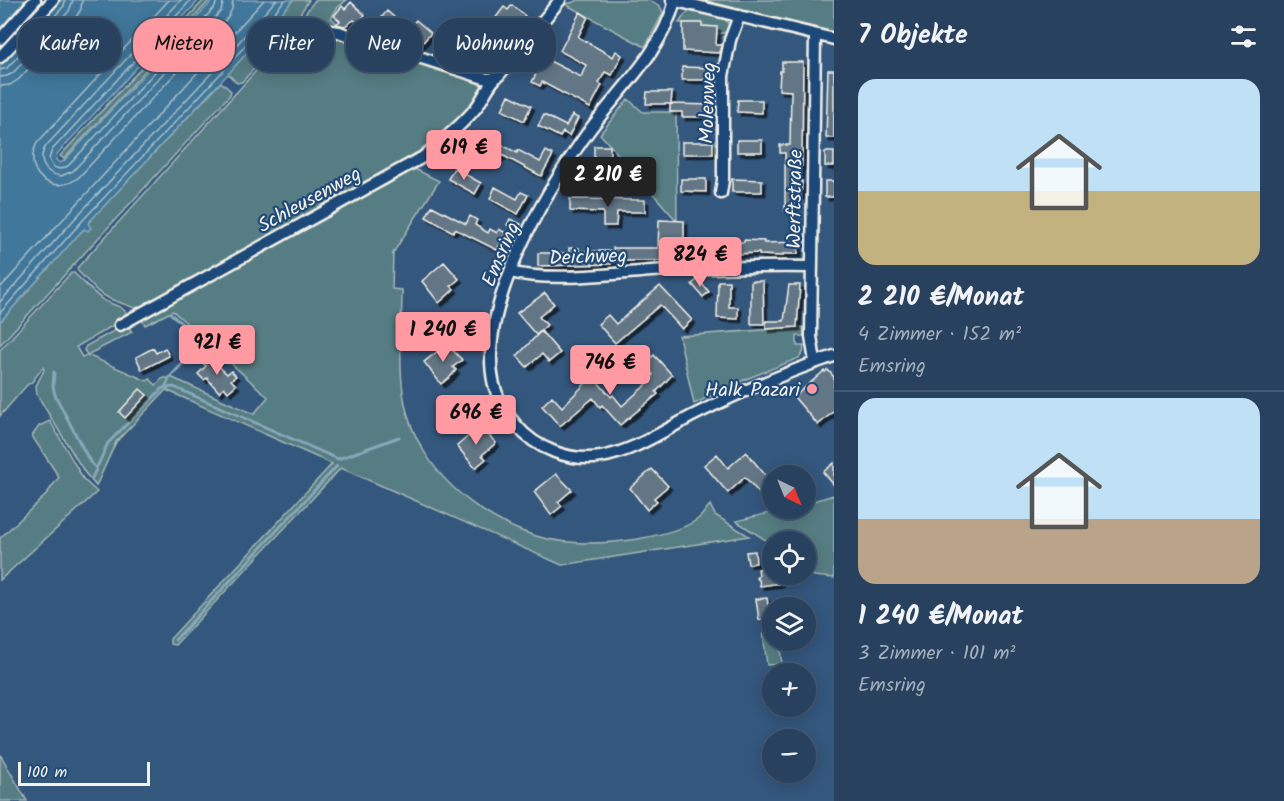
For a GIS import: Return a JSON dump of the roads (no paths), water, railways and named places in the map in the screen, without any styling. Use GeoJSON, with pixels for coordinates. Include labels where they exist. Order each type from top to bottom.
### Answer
{"type":"FeatureCollection","features":[{"type":"Feature","properties":{"kind":"street"},"geometry":{"type":"LineString","coordinates":[[0,39],[35,0]]}},
{"type":"Feature","properties":{"kind":"street"},"geometry":{"type":"LineString","coordinates":[[0,57],[53,0]]}},
{"type":"Feature","properties":{"kind":"street","name":"Schleusenweg"},"geometry":{"type":"LineString","coordinates":[[120,325],[423,157],[475,109],[494,78],[499,75],[560,0]]}},
{"type":"Feature","properties":{"kind":"street"},"geometry":{"type":"LineString","coordinates":[[674,0],[834,39]]}},
{"type":"Feature","properties":{"kind":"street","name":"Emsring"},"geometry":{"type":"LineString","coordinates":[[674,0],[670,19],[655,50],[574,152],[530,228],[510,273],[494,331],[491,363],[495,387],[503,407],[519,428],[534,441],[565,455],[595,458],[618,453],[738,394],[834,356]]}},
{"type":"Feature","properties":{"kind":"street","name":"Molenweg"},"geometry":{"type":"LineString","coordinates":[[721,193],[723,76],[739,16]]}},
{"type":"Feature","properties":{"kind":"street"},"geometry":{"type":"LineString","coordinates":[[334,31],[365,42],[376,49],[391,48],[487,79],[494,78]]}},
{"type":"Feature","properties":{"kind":"street","name":"Werftstraße"},"geometry":{"type":"LineString","coordinates":[[815,35],[811,336],[815,362]]}},
{"type":"Feature","properties":{"kind":"street","name":"Deichweg"},"geometry":{"type":"LineString","coordinates":[[510,273],[525,276],[586,276],[719,267],[812,267]]}},
{"type":"Feature","properties":{"kind":"water"},"geometry":{"type":"Polygon","coordinates":[[[0,0],[24,0],[18,14],[0,32],[0,0]]]}},
{"type":"Feature","properties":{"kind":"water"},"geometry":{"type":"Polygon","coordinates":[[[61,0],[199,0],[182,18],[133,18],[133,72],[57,154],[56,160],[60,163],[146,72],[230,72],[88,223],[91,228],[88,231],[84,229],[79,234],[0,322],[0,66],[18,47],[18,72],[121,72],[121,18],[44,18],[61,0]]]}},
{"type":"Feature","properties":{"kind":"water"},"geometry":{"type":"Polygon","coordinates":[[[213,0],[293,0],[277,18],[247,18],[247,52],[235,66],[235,18],[196,18],[213,0]]]}},
{"type":"Feature","properties":{"kind":"waterway"},"geometry":{"type":"LineString","coordinates":[[171,314],[200,340],[201,343],[193,351]]}},
{"type":"Feature","properties":{"kind":"waterway"},"geometry":{"type":"LineString","coordinates":[[166,386],[170,377],[184,362]]}},
{"type":"Feature","properties":{"kind":"waterway"},"geometry":{"type":"LineString","coordinates":[[54,372],[55,395],[90,462],[96,468]]}},
{"type":"Feature","properties":{"kind":"waterway"},"geometry":{"type":"LineString","coordinates":[[92,478],[108,443],[163,388],[174,387],[338,459],[399,437]]}},
{"type":"Feature","properties":{"kind":"waterway"},"geometry":{"type":"LineString","coordinates":[[175,640],[337,466]]}},
{"type":"Feature","properties":{"kind":"place","name":"Halk Pazari"},"geometry":{"type":"Point","coordinates":[812,389]}}]}
